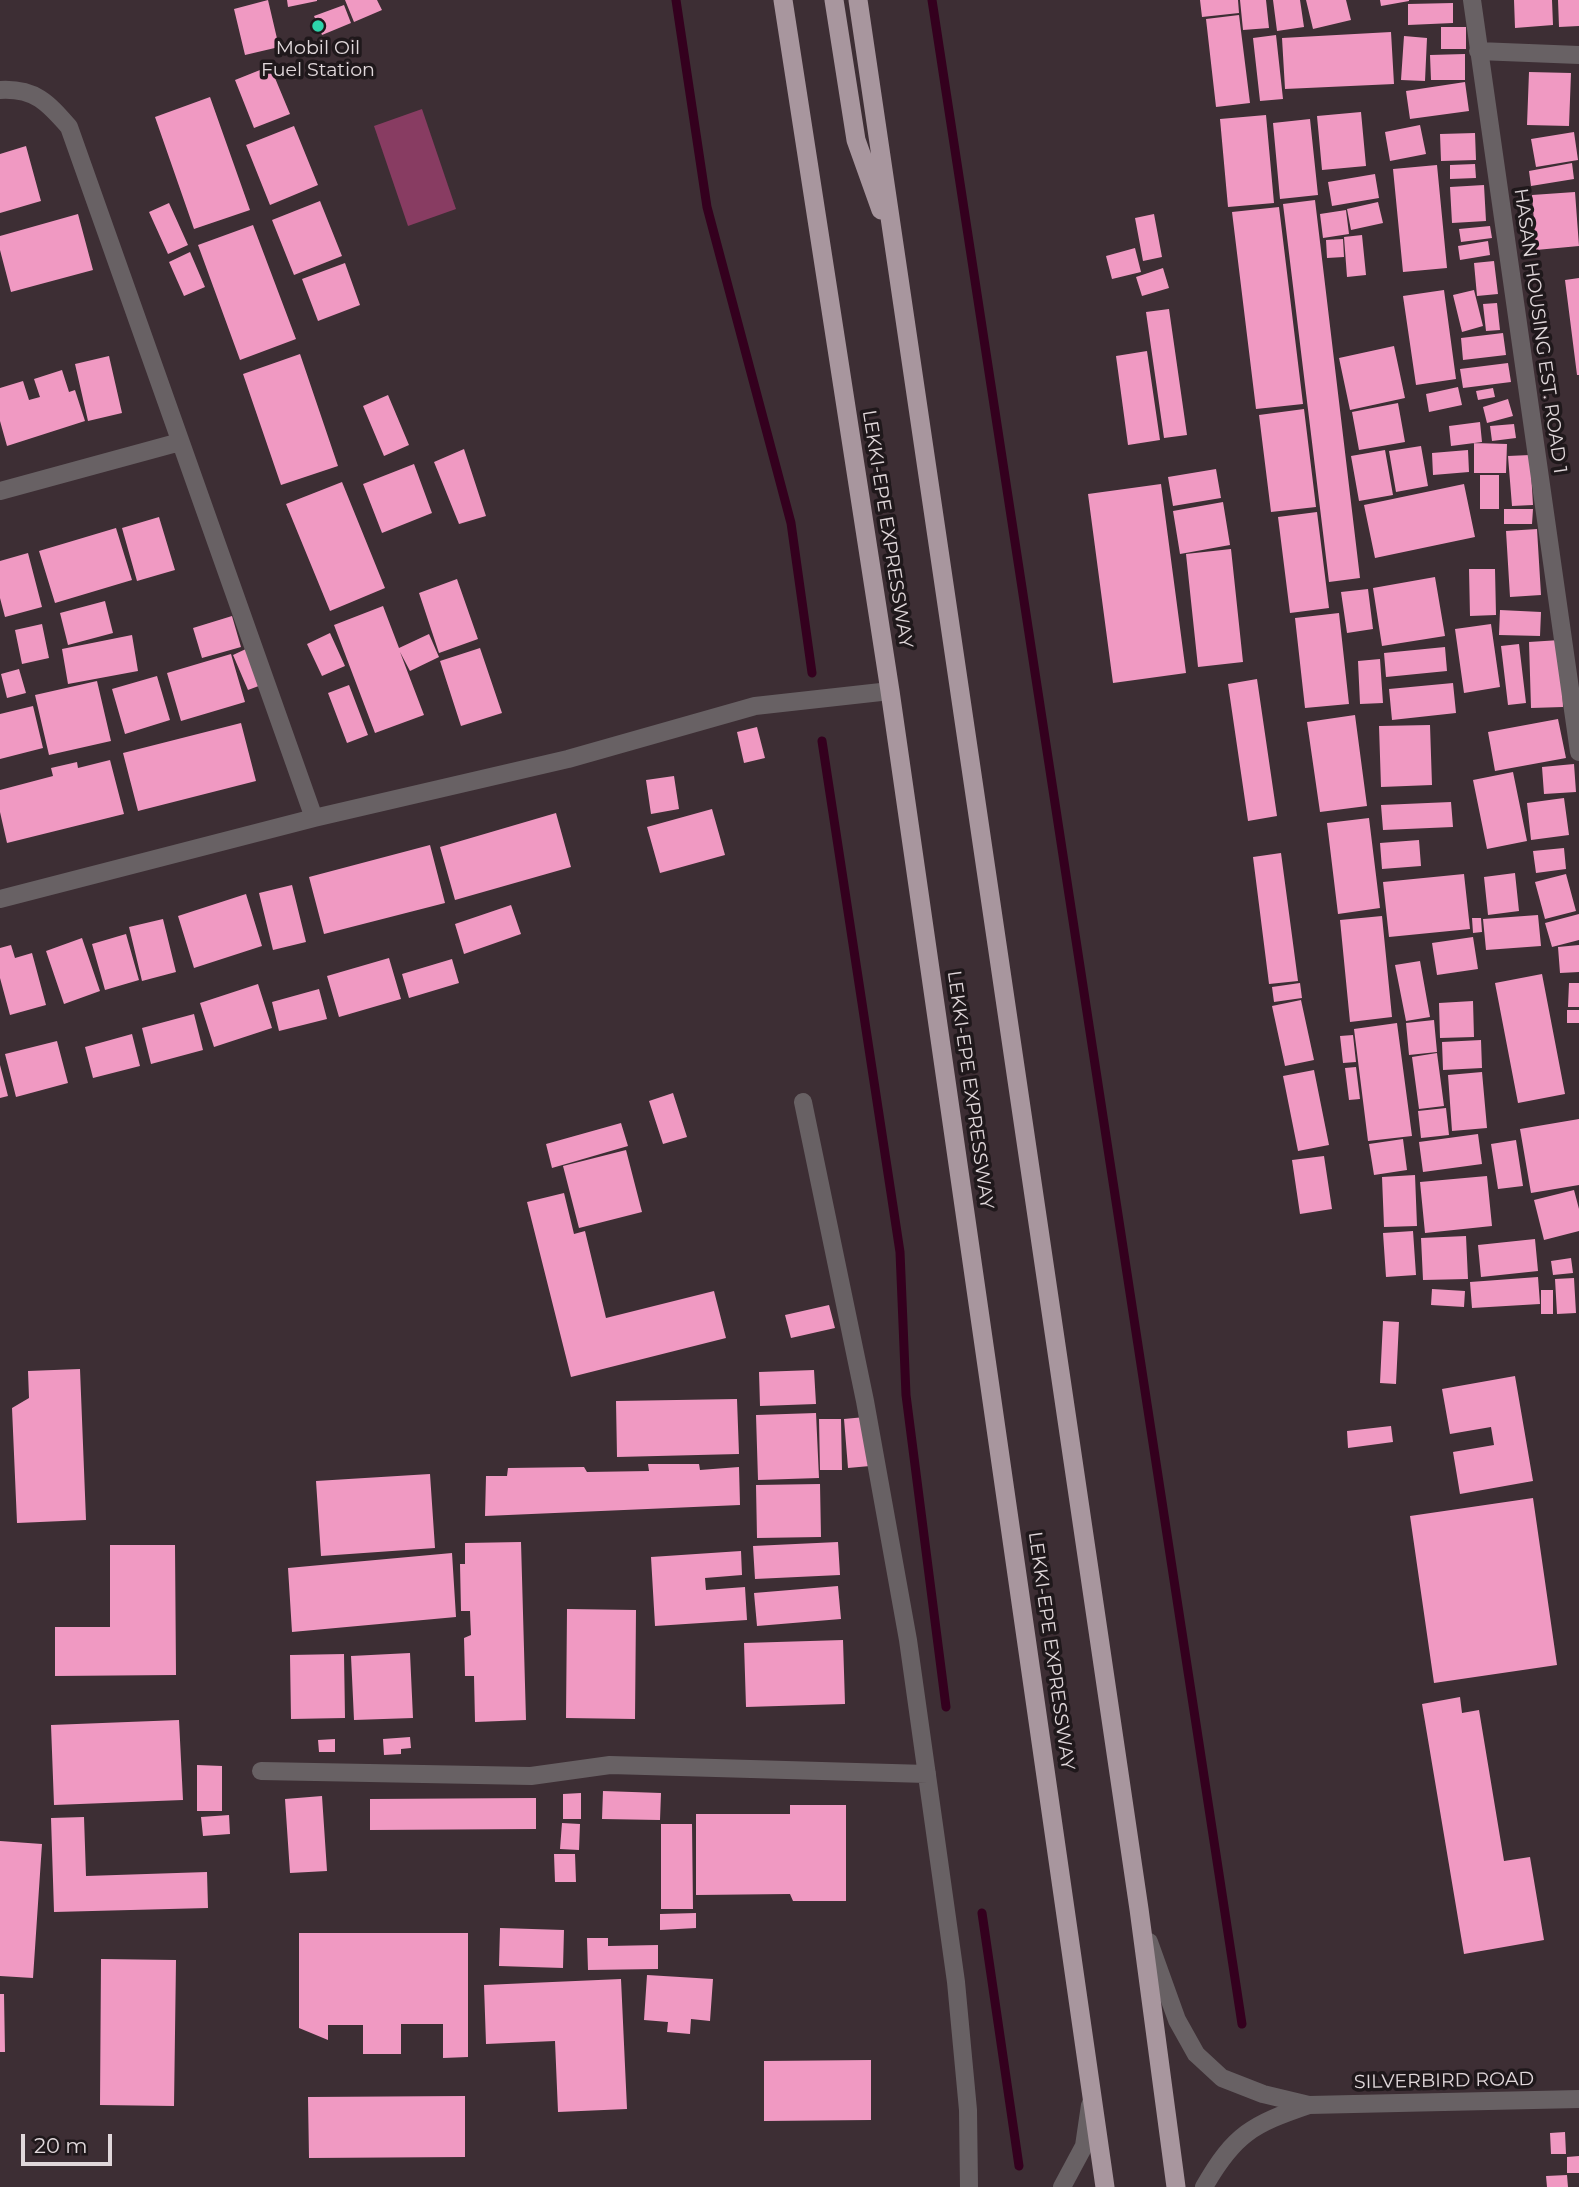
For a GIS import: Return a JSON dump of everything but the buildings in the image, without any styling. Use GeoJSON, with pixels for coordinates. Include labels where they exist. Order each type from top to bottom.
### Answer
{"type":"FeatureCollection","features":[{"type":"Feature","properties":{"kind":"highway","name":"LEKKI-EPE EXPRESSWAY"},"geometry":{"type":"LineString","coordinates":[[783,0],[890,691],[1105,2187]]}},
{"type":"Feature","properties":{"kind":"highway"},"geometry":{"type":"LineString","coordinates":[[834,0],[856,140],[895,251]]}},
{"type":"Feature","properties":{"kind":"highway"},"geometry":{"type":"LineString","coordinates":[[858,0],[1139,1909],[1176,2187]]}},
{"type":"Feature","properties":{"kind":"street","name":"HASAN HOUSING EST. ROAD 1"},"geometry":{"type":"LineString","coordinates":[[1472,0],[1579,752]]}},
{"type":"Feature","properties":{"kind":"street"},"geometry":{"type":"LineString","coordinates":[[1478,51],[1579,55]]}},
{"type":"Feature","properties":{"kind":"street"},"geometry":{"type":"LineString","coordinates":[[0,90],[13,89],[44,99],[69,127],[314,818]]}},
{"type":"Feature","properties":{"kind":"street"},"geometry":{"type":"LineString","coordinates":[[0,491],[180,442]]}},
{"type":"Feature","properties":{"kind":"street"},"geometry":{"type":"LineString","coordinates":[[0,899],[314,818],[568,759],[755,706],[890,691]]}},
{"type":"Feature","properties":{"kind":"street"},"geometry":{"type":"LineString","coordinates":[[803,1102],[864,1401],[908,1640],[956,1982],[968,2110],[969,2187]]}},
{"type":"Feature","properties":{"kind":"street"},"geometry":{"type":"LineString","coordinates":[[261,1771],[531,1776],[610,1765],[927,1774]]}},
{"type":"Feature","properties":{"kind":"street"},"geometry":{"type":"LineString","coordinates":[[1139,1909],[1161,1981],[1196,2054],[1222,2078],[1263,2094],[1309,2105]]}},
{"type":"Feature","properties":{"kind":"street"},"geometry":{"type":"LineString","coordinates":[[1062,2187],[1084,2146],[1092,2094]]}},
{"type":"Feature","properties":{"kind":"street","name":"SILVERBIRD ROAD"},"geometry":{"type":"LineString","coordinates":[[1309,2105],[1579,2099]]}},
{"type":"Feature","properties":{"kind":"street"},"geometry":{"type":"LineString","coordinates":[[1204,2187],[1222,2155],[1261,2122],[1309,2105]]}},
{"type":"Feature","properties":{"kind":"shaded area"},"geometry":{"type":"Polygon","coordinates":[[[422,109],[456,209],[408,226],[374,126],[422,109]]]}},
{"type":"Feature","properties":{"kind":"waterway"},"geometry":{"type":"LineString","coordinates":[[676,0],[707,207],[791,523],[812,673]]}},
{"type":"Feature","properties":{"kind":"waterway"},"geometry":{"type":"LineString","coordinates":[[932,0],[1242,2024]]}},
{"type":"Feature","properties":{"kind":"waterway"},"geometry":{"type":"LineString","coordinates":[[822,741],[900,1252],[906,1395],[946,1707]]}},
{"type":"Feature","properties":{"kind":"waterway"},"geometry":{"type":"LineString","coordinates":[[982,1913],[1019,2166]]}},
{"type":"Feature","properties":{"kind":"place","name":"Mobil Oil Fuel Station"},"geometry":{"type":"Point","coordinates":[318,26]}}]}
